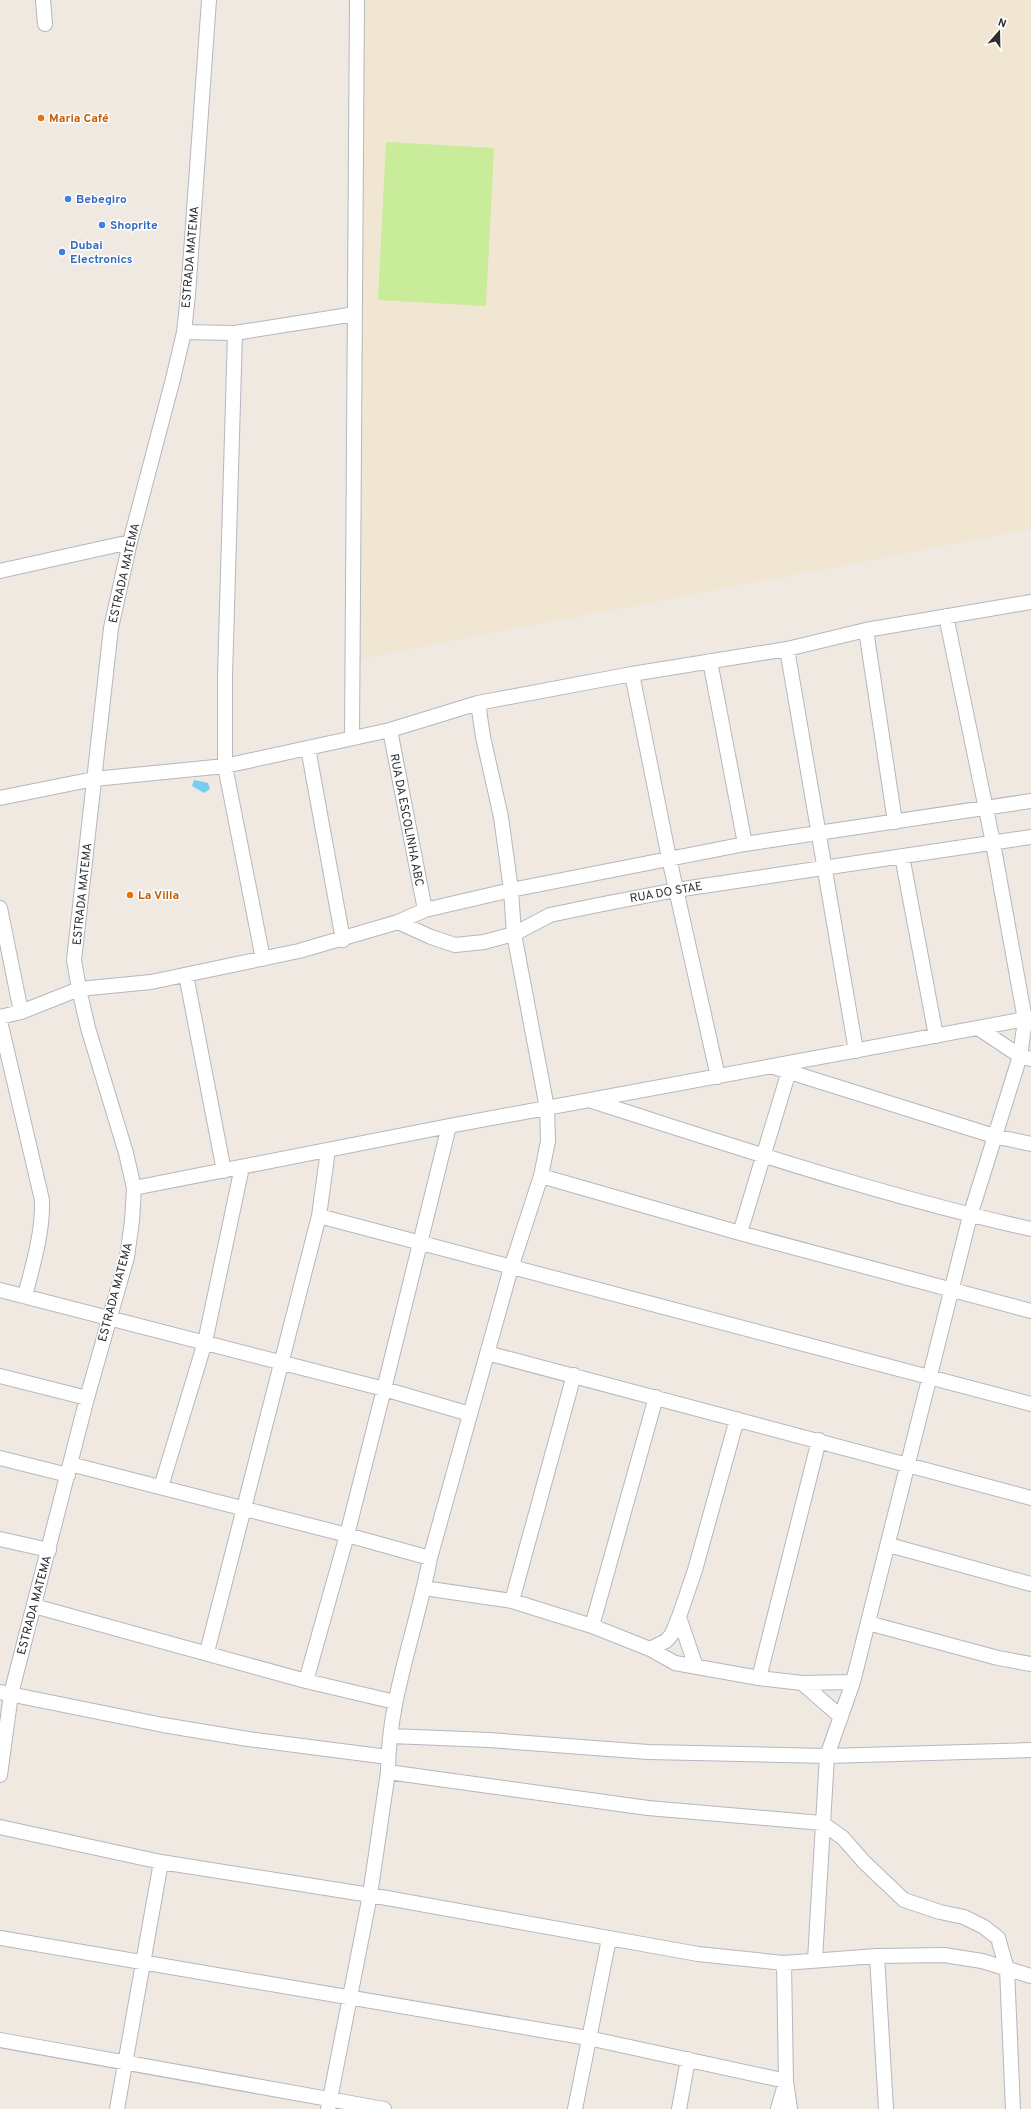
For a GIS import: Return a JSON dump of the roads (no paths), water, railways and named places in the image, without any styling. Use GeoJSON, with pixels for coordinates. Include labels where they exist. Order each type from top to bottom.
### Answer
{"type":"FeatureCollection","features":[{"type":"Feature","properties":{"kind":"street"},"geometry":{"type":"LineString","coordinates":[[43,0],[45,24]]}},
{"type":"Feature","properties":{"kind":"street","name":"ESTRADA MATEMA"},"geometry":{"type":"LineString","coordinates":[[0,1775],[6,1693],[34,1606],[87,1398],[127,1257],[134,1188],[126,1153],[79,989],[74,960],[111,628],[130,542],[184,332],[188,295],[209,0]]}},
{"type":"Feature","properties":{"kind":"street"},"geometry":{"type":"LineString","coordinates":[[352,738],[357,0]]}},
{"type":"Feature","properties":{"kind":"street"},"geometry":{"type":"LineString","coordinates":[[184,332],[235,333],[355,314]]}},
{"type":"Feature","properties":{"kind":"street"},"geometry":{"type":"LineString","coordinates":[[235,333],[225,676],[225,766],[263,959]]}},
{"type":"Feature","properties":{"kind":"street"},"geometry":{"type":"LineString","coordinates":[[0,572],[130,542]]}},
{"type":"Feature","properties":{"kind":"street"},"geometry":{"type":"LineString","coordinates":[[0,798],[94,779],[225,766],[390,730],[478,703],[632,674],[787,649],[866,630],[1031,602]]}},
{"type":"Feature","properties":{"kind":"street"},"geometry":{"type":"LineString","coordinates":[[815,1960],[827,1756],[853,1682],[931,1378],[970,1216],[994,1136],[1025,1058],[1028,1019],[946,616]]}},
{"type":"Feature","properties":{"kind":"street"},"geometry":{"type":"LineString","coordinates":[[866,630],[895,822]]}},
{"type":"Feature","properties":{"kind":"street"},"geometry":{"type":"LineString","coordinates":[[787,649],[823,867],[856,1051]]}},
{"type":"Feature","properties":{"kind":"street"},"geometry":{"type":"LineString","coordinates":[[710,661],[746,844]]}},
{"type":"Feature","properties":{"kind":"street"},"geometry":{"type":"LineString","coordinates":[[632,674],[669,858],[718,1077]]}},
{"type":"Feature","properties":{"kind":"street"},"geometry":{"type":"LineString","coordinates":[[329,2105],[370,1895],[388,1772],[388,1757],[396,1702],[430,1558],[511,1268],[541,1176],[548,1140],[547,1108],[514,934],[511,890],[501,817],[483,737],[478,703]]}},
{"type":"Feature","properties":{"kind":"street","name":"RUA DA ESCOLINHA ABC"},"geometry":{"type":"LineString","coordinates":[[390,730],[425,910]]}},
{"type":"Feature","properties":{"kind":"street"},"geometry":{"type":"LineString","coordinates":[[308,748],[343,940]]}},
{"type":"Feature","properties":{"kind":"street"},"geometry":{"type":"LineString","coordinates":[[0,1017],[21,1012],[79,989],[151,982],[263,959],[343,940],[398,922],[425,910],[511,890],[746,844],[817,832],[895,822],[1031,801]]}},
{"type":"Feature","properties":{"kind":"street","name":"RUA DO STAE"},"geometry":{"type":"LineString","coordinates":[[398,922],[431,937],[455,944],[484,942],[514,934],[550,915],[676,890],[1031,837]]}},
{"type":"Feature","properties":{"kind":"street"},"geometry":{"type":"LineString","coordinates":[[902,856],[936,1036]]}},
{"type":"Feature","properties":{"kind":"street"},"geometry":{"type":"LineString","coordinates":[[0,908],[21,1012]]}},
{"type":"Feature","properties":{"kind":"street"},"geometry":{"type":"LineString","coordinates":[[186,974],[224,1171]]}},
{"type":"Feature","properties":{"kind":"street"},"geometry":{"type":"LineString","coordinates":[[134,1188],[449,1126],[1028,1019]]}},
{"type":"Feature","properties":{"kind":"street"},"geometry":{"type":"LineString","coordinates":[[0,1021],[42,1200],[39,1239],[26,1296]]}},
{"type":"Feature","properties":{"kind":"street"},"geometry":{"type":"LineString","coordinates":[[978,1028],[1025,1058]]}},
{"type":"Feature","properties":{"kind":"street"},"geometry":{"type":"LineString","coordinates":[[774,1067],[994,1136],[1031,1144]]}},
{"type":"Feature","properties":{"kind":"street"},"geometry":{"type":"LineString","coordinates":[[740,1233],[789,1071]]}},
{"type":"Feature","properties":{"kind":"street"},"geometry":{"type":"LineString","coordinates":[[590,1100],[763,1156],[970,1216],[1031,1229]]}},
{"type":"Feature","properties":{"kind":"street"},"geometry":{"type":"LineString","coordinates":[[306,1681],[347,1535],[449,1126]]}},
{"type":"Feature","properties":{"kind":"street"},"geometry":{"type":"LineString","coordinates":[[207,1652],[319,1216],[328,1150]]}},
{"type":"Feature","properties":{"kind":"street"},"geometry":{"type":"LineString","coordinates":[[161,1487],[205,1342],[242,1167]]}},
{"type":"Feature","properties":{"kind":"street"},"geometry":{"type":"LineString","coordinates":[[541,1176],[740,1233],[1031,1311]]}},
{"type":"Feature","properties":{"kind":"street"},"geometry":{"type":"LineString","coordinates":[[319,1216],[511,1268],[1031,1404]]}},
{"type":"Feature","properties":{"kind":"street"},"geometry":{"type":"LineString","coordinates":[[0,1290],[384,1389],[470,1414]]}},
{"type":"Feature","properties":{"kind":"street"},"geometry":{"type":"LineString","coordinates":[[487,1353],[820,1440],[908,1466],[1031,1498]]}},
{"type":"Feature","properties":{"kind":"street"},"geometry":{"type":"LineString","coordinates":[[512,1601],[574,1375]]}},
{"type":"Feature","properties":{"kind":"street"},"geometry":{"type":"LineString","coordinates":[[0,1376],[87,1398]]}},
{"type":"Feature","properties":{"kind":"street"},"geometry":{"type":"LineString","coordinates":[[592,1626],[656,1398]]}},
{"type":"Feature","properties":{"kind":"street"},"geometry":{"type":"LineString","coordinates":[[650,1649],[660,1646],[666,1641],[672,1634],[679,1617],[695,1570],[737,1419]]}},
{"type":"Feature","properties":{"kind":"street"},"geometry":{"type":"LineString","coordinates":[[759,1678],[820,1440]]}},
{"type":"Feature","properties":{"kind":"street"},"geometry":{"type":"LineString","coordinates":[[0,1458],[161,1487],[430,1558]]}},
{"type":"Feature","properties":{"kind":"street"},"geometry":{"type":"LineString","coordinates":[[0,1539],[49,1550]]}},
{"type":"Feature","properties":{"kind":"street"},"geometry":{"type":"LineString","coordinates":[[889,1545],[1031,1584]]}},
{"type":"Feature","properties":{"kind":"street"},"geometry":{"type":"LineString","coordinates":[[424,1588],[512,1601],[592,1626],[650,1649],[675,1663],[759,1678],[802,1683],[853,1682]]}},
{"type":"Feature","properties":{"kind":"street"},"geometry":{"type":"LineString","coordinates":[[34,1606],[207,1652],[306,1681],[396,1702]]}},
{"type":"Feature","properties":{"kind":"street"},"geometry":{"type":"LineString","coordinates":[[679,1617],[696,1667]]}},
{"type":"Feature","properties":{"kind":"street"},"geometry":{"type":"LineString","coordinates":[[868,1623],[998,1658],[1031,1664]]}},
{"type":"Feature","properties":{"kind":"street"},"geometry":{"type":"LineString","coordinates":[[802,1683],[841,1717]]}},
{"type":"Feature","properties":{"kind":"street"},"geometry":{"type":"LineString","coordinates":[[6,1693],[163,1725],[248,1739],[388,1757]]}},
{"type":"Feature","properties":{"kind":"street"},"geometry":{"type":"LineString","coordinates":[[391,1736],[489,1740],[648,1752],[827,1756],[1031,1750]]}},
{"type":"Feature","properties":{"kind":"street"},"geometry":{"type":"LineString","coordinates":[[388,1772],[648,1808],[822,1823],[843,1838],[864,1862],[904,1900],[940,1912],[964,1917],[984,1927],[998,1938],[1007,1969],[1013,2109]]}},
{"type":"Feature","properties":{"kind":"street"},"geometry":{"type":"LineString","coordinates":[[0,1827],[161,1862],[370,1895],[698,1954],[784,1964],[815,1960],[877,1956],[944,1955],[982,1961],[1031,1976]]}},
{"type":"Feature","properties":{"kind":"street"},"geometry":{"type":"LineString","coordinates":[[117,2109],[161,1862]]}},
{"type":"Feature","properties":{"kind":"street"},"geometry":{"type":"LineString","coordinates":[[0,1938],[588,2038],[786,2081]]}},
{"type":"Feature","properties":{"kind":"street"},"geometry":{"type":"LineString","coordinates":[[575,2109],[609,1939]]}},
{"type":"Feature","properties":{"kind":"street"},"geometry":{"type":"LineString","coordinates":[[877,1956],[886,2109]]}},
{"type":"Feature","properties":{"kind":"street"},"geometry":{"type":"LineString","coordinates":[[784,1964],[786,2081],[790,2109]]}},
{"type":"Feature","properties":{"kind":"street"},"geometry":{"type":"LineString","coordinates":[[0,2040],[329,2105],[384,2109]]}},
{"type":"Feature","properties":{"kind":"street"},"geometry":{"type":"LineString","coordinates":[[679,2109],[688,2059]]}},
{"type":"Feature","properties":{"kind":"street"},"geometry":{"type":"LineString","coordinates":[[778,2109],[786,2081]]}},
{"type":"Feature","properties":{"kind":"water"},"geometry":{"type":"Polygon","coordinates":[[[194,780],[208,783],[210,789],[204,793],[192,786],[194,780]]]}},
{"type":"Feature","properties":{"kind":"place","name":"Maria Café"},"geometry":{"type":"Point","coordinates":[41,118]}},
{"type":"Feature","properties":{"kind":"place","name":"Bebegiro"},"geometry":{"type":"Point","coordinates":[68,199]}},
{"type":"Feature","properties":{"kind":"place","name":"Shoprite"},"geometry":{"type":"Point","coordinates":[102,225]}},
{"type":"Feature","properties":{"kind":"place","name":"Dubai Electronics"},"geometry":{"type":"Point","coordinates":[62,252]}},
{"type":"Feature","properties":{"kind":"place","name":"La Villa"},"geometry":{"type":"Point","coordinates":[130,895]}}]}
